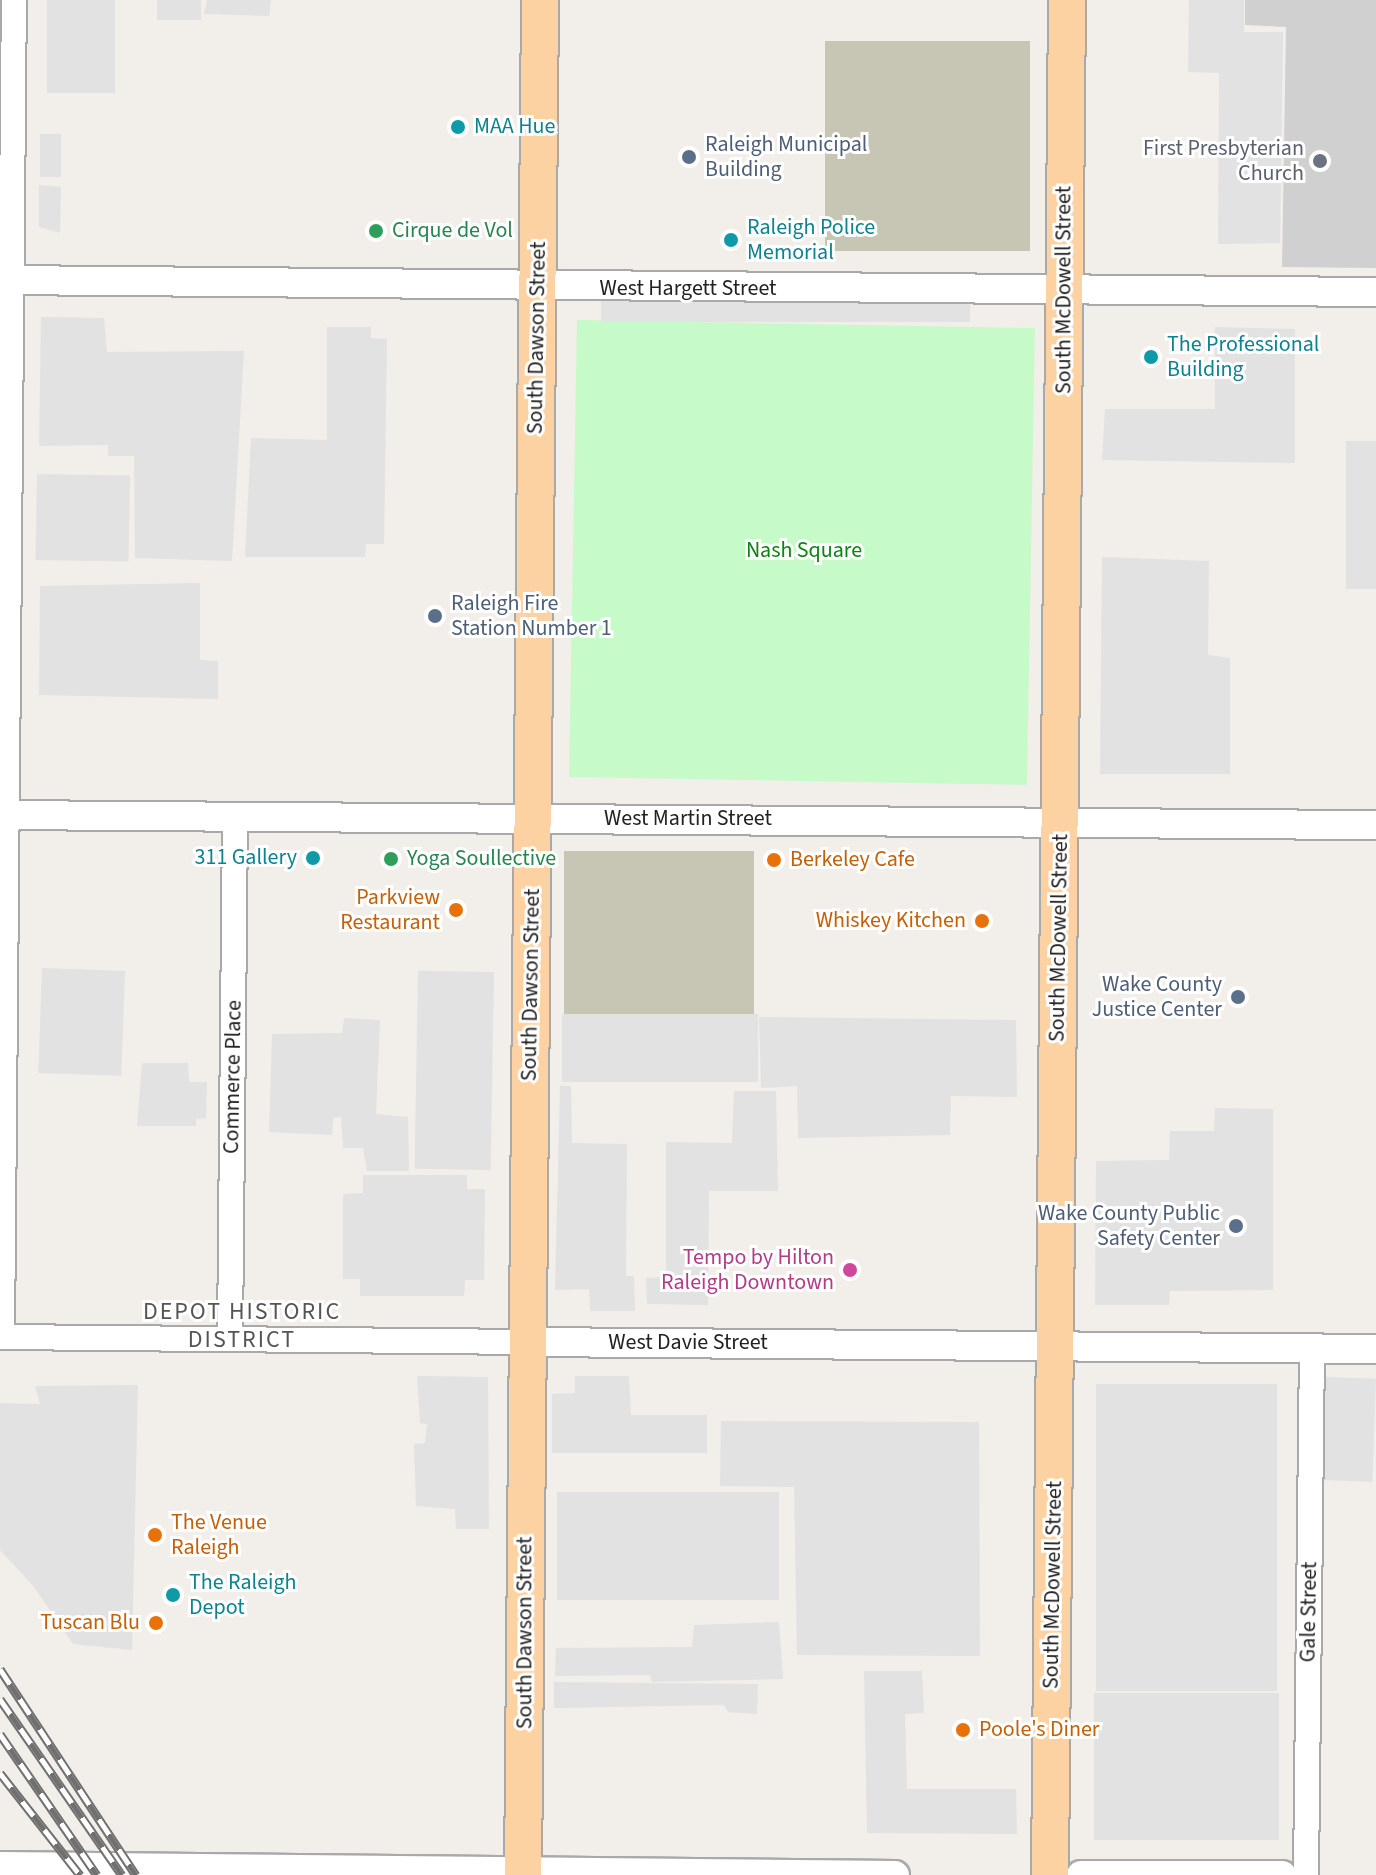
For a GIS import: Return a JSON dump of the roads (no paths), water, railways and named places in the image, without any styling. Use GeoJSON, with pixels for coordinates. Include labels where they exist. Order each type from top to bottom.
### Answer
{"type":"FeatureCollection","features":[{"type":"Feature","properties":{"kind":"main road","name":"South Dawson Street"},"geometry":{"type":"LineString","coordinates":[[523,1874],[540,0]]}},
{"type":"Feature","properties":{"kind":"main road","name":"South McDowell Street"},"geometry":{"type":"LineString","coordinates":[[1050,1875],[1067,0]]}},
{"type":"Feature","properties":{"kind":"street"},"geometry":{"type":"LineString","coordinates":[[1,1337],[5,280],[14,0]]}},
{"type":"Feature","properties":{"kind":"street","name":"West Hargett Street"},"geometry":{"type":"LineString","coordinates":[[5,280],[1376,292]]}},
{"type":"Feature","properties":{"kind":"street","name":"West Martin Street"},"geometry":{"type":"LineString","coordinates":[[3,815],[1376,825]]}},
{"type":"Feature","properties":{"kind":"street","name":"Commerce Place"},"geometry":{"type":"LineString","coordinates":[[230,1339],[235,815]]}},
{"type":"Feature","properties":{"kind":"street","name":"West Davie Street"},"geometry":{"type":"LineString","coordinates":[[1,1337],[1376,1349]]}},
{"type":"Feature","properties":{"kind":"street","name":"Gale Street"},"geometry":{"type":"LineString","coordinates":[[1306,1875],[1312,1349]]}},
{"type":"Feature","properties":{"kind":"street"},"geometry":{"type":"LineString","coordinates":[[0,1866],[523,1874],[895,1875]]}},
{"type":"Feature","properties":{"kind":"street"},"geometry":{"type":"LineString","coordinates":[[1081,1875],[1282,1875]]}},
{"type":"Feature","properties":{"kind":"railway"},"geometry":{"type":"LineString","coordinates":[[0,1669],[136,1875]]}},
{"type":"Feature","properties":{"kind":"railway"},"geometry":{"type":"LineString","coordinates":[[0,1699],[122,1875]]}},
{"type":"Feature","properties":{"kind":"railway"},"geometry":{"type":"LineString","coordinates":[[0,1734],[97,1875]]}},
{"type":"Feature","properties":{"kind":"railway"},"geometry":{"type":"LineString","coordinates":[[0,1773],[80,1875]]}},
{"type":"Feature","properties":{"kind":"place","name":"MAA Hue"},"geometry":{"type":"Point","coordinates":[458,127]}},
{"type":"Feature","properties":{"kind":"place","name":"Raleigh Municipal Building"},"geometry":{"type":"Point","coordinates":[689,157]}},
{"type":"Feature","properties":{"kind":"place","name":"First Presbyterian Church"},"geometry":{"type":"Point","coordinates":[1320,161]}},
{"type":"Feature","properties":{"kind":"place","name":"Cirque de Vol"},"geometry":{"type":"Point","coordinates":[376,231]}},
{"type":"Feature","properties":{"kind":"place","name":"Raleigh Police Memorial"},"geometry":{"type":"Point","coordinates":[731,240]}},
{"type":"Feature","properties":{"kind":"place","name":"The Professional Building"},"geometry":{"type":"Point","coordinates":[1151,357]}},
{"type":"Feature","properties":{"kind":"place","name":"Raleigh Fire Station Number 1"},"geometry":{"type":"Point","coordinates":[435,616]}},
{"type":"Feature","properties":{"kind":"place","name":"311 Gallery"},"geometry":{"type":"Point","coordinates":[313,858]}},
{"type":"Feature","properties":{"kind":"place","name":"Yoga Soullective"},"geometry":{"type":"Point","coordinates":[391,859]}},
{"type":"Feature","properties":{"kind":"place","name":"Berkeley Cafe"},"geometry":{"type":"Point","coordinates":[774,860]}},
{"type":"Feature","properties":{"kind":"place","name":"Parkview Restaurant"},"geometry":{"type":"Point","coordinates":[456,910]}},
{"type":"Feature","properties":{"kind":"place","name":"Whiskey Kitchen"},"geometry":{"type":"Point","coordinates":[982,921]}},
{"type":"Feature","properties":{"kind":"place","name":"Wake County Justice Center"},"geometry":{"type":"Point","coordinates":[1238,997]}},
{"type":"Feature","properties":{"kind":"place","name":"Wake County Public Safety Center"},"geometry":{"type":"Point","coordinates":[1236,1226]}},
{"type":"Feature","properties":{"kind":"place","name":"Tempo by Hilton Raleigh Downtown"},"geometry":{"type":"Point","coordinates":[850,1270]}},
{"type":"Feature","properties":{"kind":"place","name":"The Venue Raleigh"},"geometry":{"type":"Point","coordinates":[155,1535]}},
{"type":"Feature","properties":{"kind":"place","name":"The Raleigh Depot"},"geometry":{"type":"Point","coordinates":[173,1595]}},
{"type":"Feature","properties":{"kind":"place","name":"Tuscan Blu"},"geometry":{"type":"Point","coordinates":[156,1623]}},
{"type":"Feature","properties":{"kind":"place","name":"Poole's Diner"},"geometry":{"type":"Point","coordinates":[963,1730]}},
{"type":"Feature","properties":{"kind":"district","name":"DEPOT HISTORIC DISTRICT"},"geometry":{"type":"Point","coordinates":[242,1326]}},
{"type":"Feature","properties":{"kind":"park label","name":"Nash Square"},"geometry":{"type":"Point","coordinates":[804,551]}}]}
